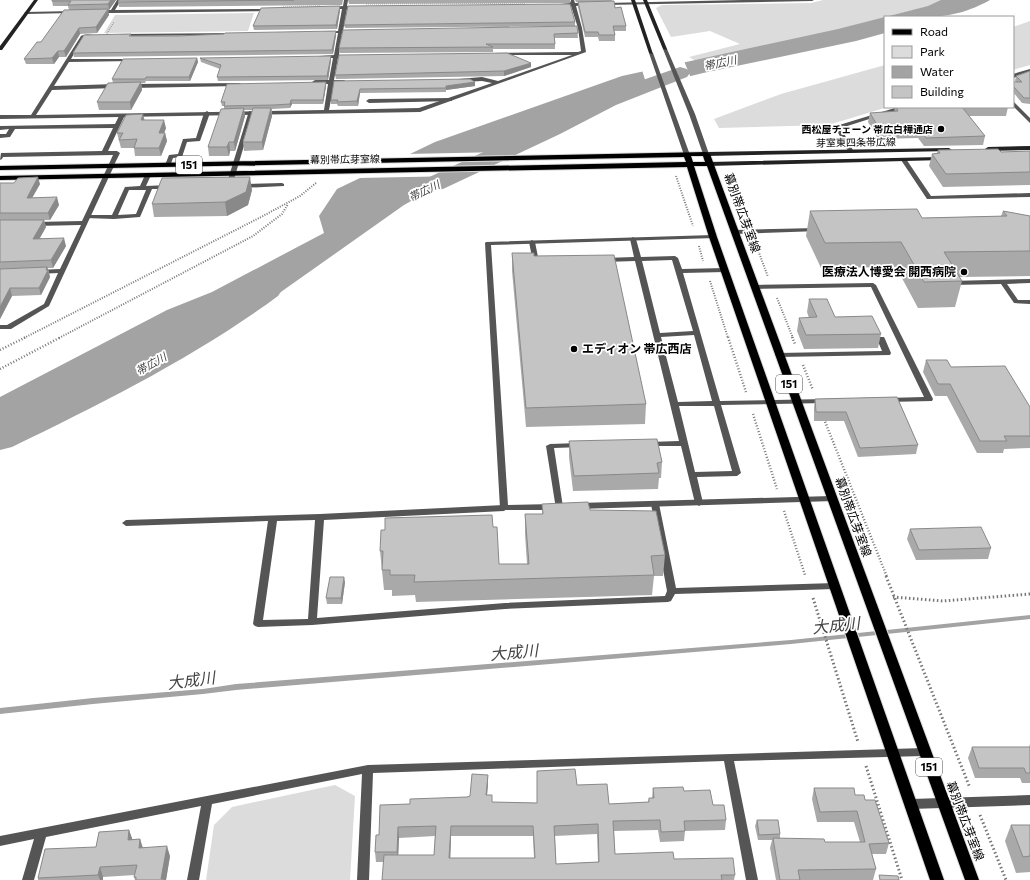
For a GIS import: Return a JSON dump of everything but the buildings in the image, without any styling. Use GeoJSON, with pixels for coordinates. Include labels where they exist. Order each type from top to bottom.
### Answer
{"type":"FeatureCollection","features":[{"type":"Feature","properties":{"kind":"main road"},"geometry":{"type":"LineString","coordinates":[[0,49],[36,0]]}},
{"type":"Feature","properties":{"kind":"main road"},"geometry":{"type":"LineString","coordinates":[[634,2],[651,53]]}},
{"type":"Feature","properties":{"kind":"main road"},"geometry":{"type":"LineString","coordinates":[[646,2],[665,49]]}},
{"type":"Feature","properties":{"kind":"main road"},"geometry":{"type":"LineString","coordinates":[[981,149],[1030,148]]}},
{"type":"Feature","properties":{"kind":"main road","name":"芽室東四条帯広線"},"geometry":{"type":"LineString","coordinates":[[707,159],[850,152],[958,150]]}},
{"type":"Feature","properties":{"kind":"main road","name":"幕別帯広芽室線"},"geometry":{"type":"LineString","coordinates":[[0,168],[688,155],[707,159]]}},
{"type":"Feature","properties":{"kind":"main road","name":"151"},"geometry":{"type":"LineString","coordinates":[[688,155],[713,237],[860,655],[937,880]]}},
{"type":"Feature","properties":{"kind":"main road","name":"芽室東四条帯広線"},"geometry":{"type":"LineString","coordinates":[[707,159],[951,159]]}},
{"type":"Feature","properties":{"kind":"main road","name":"幕別帯広芽室線"},"geometry":{"type":"LineString","coordinates":[[0,178],[358,172],[691,164],[707,159]]}},
{"type":"Feature","properties":{"kind":"main road","name":"幕別帯広芽室線"},"geometry":{"type":"LineString","coordinates":[[707,159],[887,653],[972,880]]}},
{"type":"Feature","properties":{"kind":"street"},"geometry":{"type":"LineString","coordinates":[[112,12],[119,0]]}},
{"type":"Feature","properties":{"kind":"street"},"geometry":{"type":"LineString","coordinates":[[326,111],[346,0]]}},
{"type":"Feature","properties":{"kind":"street"},"geometry":{"type":"LineString","coordinates":[[597,4],[634,2],[812,0]]}},
{"type":"Feature","properties":{"kind":"street"},"geometry":{"type":"LineString","coordinates":[[552,5],[573,2],[589,4]]}},
{"type":"Feature","properties":{"kind":"street"},"geometry":{"type":"LineString","coordinates":[[573,2],[580,28],[584,52]]}},
{"type":"Feature","properties":{"kind":"street"},"geometry":{"type":"LineString","coordinates":[[323,8],[365,7]]}},
{"type":"Feature","properties":{"kind":"street"},"geometry":{"type":"LineString","coordinates":[[89,12],[275,10]]}},
{"type":"Feature","properties":{"kind":"street"},"geometry":{"type":"LineString","coordinates":[[26,13],[81,12]]}},
{"type":"Feature","properties":{"kind":"street"},"geometry":{"type":"LineString","coordinates":[[572,28],[580,28]]}},
{"type":"Feature","properties":{"kind":"street"},"geometry":{"type":"LineString","coordinates":[[318,32],[356,32]]}},
{"type":"Feature","properties":{"kind":"street"},"geometry":{"type":"LineString","coordinates":[[106,35],[244,33]]}},
{"type":"Feature","properties":{"kind":"street"},"geometry":{"type":"LineString","coordinates":[[32,117],[83,36],[98,36]]}},
{"type":"Feature","properties":{"kind":"street"},"geometry":{"type":"LineString","coordinates":[[665,49],[692,114],[707,159]]}},
{"type":"Feature","properties":{"kind":"street"},"geometry":{"type":"LineString","coordinates":[[488,54],[584,52]]}},
{"type":"Feature","properties":{"kind":"street"},"geometry":{"type":"LineString","coordinates":[[0,117],[420,110],[584,52]]}},
{"type":"Feature","properties":{"kind":"street"},"geometry":{"type":"LineString","coordinates":[[651,53],[688,155]]}},
{"type":"Feature","properties":{"kind":"street"},"geometry":{"type":"LineString","coordinates":[[312,57],[352,56]]}},
{"type":"Feature","properties":{"kind":"street"},"geometry":{"type":"LineString","coordinates":[[67,61],[138,60]]}},
{"type":"Feature","properties":{"kind":"street"},"geometry":{"type":"LineString","coordinates":[[1014,76],[1030,71]]}},
{"type":"Feature","properties":{"kind":"street"},"geometry":{"type":"LineString","coordinates":[[458,80],[482,79],[499,83]]}},
{"type":"Feature","properties":{"kind":"street"},"geometry":{"type":"LineString","coordinates":[[307,83],[347,82]]}},
{"type":"Feature","properties":{"kind":"street"},"geometry":{"type":"LineString","coordinates":[[51,88],[245,84]]}},
{"type":"Feature","properties":{"kind":"street"},"geometry":{"type":"LineString","coordinates":[[369,101],[450,100]]}},
{"type":"Feature","properties":{"kind":"street"},"geometry":{"type":"LineString","coordinates":[[1014,104],[1030,122]]}},
{"type":"Feature","properties":{"kind":"street"},"geometry":{"type":"LineString","coordinates":[[850,152],[838,127],[901,108]]}},
{"type":"Feature","properties":{"kind":"street"},"geometry":{"type":"LineString","coordinates":[[1019,110],[1030,110]]}},
{"type":"Feature","properties":{"kind":"street"},"geometry":{"type":"LineString","coordinates":[[229,186],[251,112]]}},
{"type":"Feature","properties":{"kind":"street"},"geometry":{"type":"LineString","coordinates":[[168,165],[171,156],[180,156],[186,140],[198,140],[207,113]]}},
{"type":"Feature","properties":{"kind":"street"},"geometry":{"type":"LineString","coordinates":[[104,153],[122,115]]}},
{"type":"Feature","properties":{"kind":"street"},"geometry":{"type":"LineString","coordinates":[[0,128],[117,126]]}},
{"type":"Feature","properties":{"kind":"street"},"geometry":{"type":"LineString","coordinates":[[0,136],[8,136],[13,128]]}},
{"type":"Feature","properties":{"kind":"street"},"geometry":{"type":"LineString","coordinates":[[0,158],[1,155],[117,153],[108,176],[47,305],[8,327],[0,327]]}},
{"type":"Feature","properties":{"kind":"street"},"geometry":{"type":"LineString","coordinates":[[904,160],[929,198],[1030,195]]}},
{"type":"Feature","properties":{"kind":"street"},"geometry":{"type":"LineString","coordinates":[[142,188],[148,175]]}},
{"type":"Feature","properties":{"kind":"street"},"geometry":{"type":"LineString","coordinates":[[221,186],[282,185]]}},
{"type":"Feature","properties":{"kind":"street"},"geometry":{"type":"LineString","coordinates":[[114,217],[127,188],[174,187]]}},
{"type":"Feature","properties":{"kind":"street"},"geometry":{"type":"LineString","coordinates":[[31,224],[138,216],[150,188]]}},
{"type":"Feature","properties":{"kind":"street"},"geometry":{"type":"LineString","coordinates":[[734,232],[825,229]]}},
{"type":"Feature","properties":{"kind":"street"},"geometry":{"type":"LineString","coordinates":[[504,508],[488,243],[713,237]]}},
{"type":"Feature","properties":{"kind":"street"},"geometry":{"type":"LineString","coordinates":[[633,239],[699,503]]}},
{"type":"Feature","properties":{"kind":"street"},"geometry":{"type":"LineString","coordinates":[[532,242],[534,262],[542,262]]}},
{"type":"Feature","properties":{"kind":"street"},"geometry":{"type":"LineString","coordinates":[[598,260],[675,258],[737,473],[692,474]]}},
{"type":"Feature","properties":{"kind":"street"},"geometry":{"type":"LineString","coordinates":[[679,271],[725,270]]}},
{"type":"Feature","properties":{"kind":"street"},"geometry":{"type":"LineString","coordinates":[[31,272],[63,271]]}},
{"type":"Feature","properties":{"kind":"street"},"geometry":{"type":"LineString","coordinates":[[1003,282],[1016,302],[1030,302]]}},
{"type":"Feature","properties":{"kind":"street"},"geometry":{"type":"LineString","coordinates":[[951,283],[1030,282]]}},
{"type":"Feature","properties":{"kind":"street"},"geometry":{"type":"LineString","coordinates":[[754,287],[873,285],[929,399],[880,400]]}},
{"type":"Feature","properties":{"kind":"street"},"geometry":{"type":"LineString","coordinates":[[657,334],[697,333]]}},
{"type":"Feature","properties":{"kind":"street"},"geometry":{"type":"LineString","coordinates":[[779,355],[887,353],[881,339]]}},
{"type":"Feature","properties":{"kind":"street"},"geometry":{"type":"LineString","coordinates":[[674,404],[834,401]]}},
{"type":"Feature","properties":{"kind":"street"},"geometry":{"type":"LineString","coordinates":[[637,444],[684,443]]}},
{"type":"Feature","properties":{"kind":"street"},"geometry":{"type":"LineString","coordinates":[[559,507],[550,446],[590,445]]}},
{"type":"Feature","properties":{"kind":"street"},"geometry":{"type":"LineString","coordinates":[[126,524],[320,517],[504,508],[831,499]]}},
{"type":"Feature","properties":{"kind":"street"},"geometry":{"type":"LineString","coordinates":[[273,518],[258,624],[312,622],[505,606],[668,599],[672,591],[655,504]]}},
{"type":"Feature","properties":{"kind":"street"},"geometry":{"type":"LineString","coordinates":[[312,622],[320,517]]}},
{"type":"Feature","properties":{"kind":"street"},"geometry":{"type":"LineString","coordinates":[[672,591],[835,586]]}},
{"type":"Feature","properties":{"kind":"street"},"geometry":{"type":"LineString","coordinates":[[0,841],[368,769],[924,752]]}},
{"type":"Feature","properties":{"kind":"street"},"geometry":{"type":"LineString","coordinates":[[728,757],[752,880]]}},
{"type":"Feature","properties":{"kind":"street"},"geometry":{"type":"LineString","coordinates":[[363,880],[368,769]]}},
{"type":"Feature","properties":{"kind":"street"},"geometry":{"type":"LineString","coordinates":[[911,804],[1030,800]]}},
{"type":"Feature","properties":{"kind":"street"},"geometry":{"type":"LineString","coordinates":[[193,880],[207,801]]}},
{"type":"Feature","properties":{"kind":"street"},"geometry":{"type":"LineString","coordinates":[[28,880],[41,834]]}},
{"type":"Feature","properties":{"kind":"path"},"geometry":{"type":"LineString","coordinates":[[106,35],[114,22]]}},
{"type":"Feature","properties":{"kind":"path"},"geometry":{"type":"LineString","coordinates":[[672,173],[678,179],[706,270],[832,657]]}},
{"type":"Feature","properties":{"kind":"path"},"geometry":{"type":"LineString","coordinates":[[0,350],[288,203],[300,196],[318,181]]}},
{"type":"Feature","properties":{"kind":"path"},"geometry":{"type":"LineString","coordinates":[[0,369],[253,236],[282,214],[288,203]]}},
{"type":"Feature","properties":{"kind":"path"},"geometry":{"type":"LineString","coordinates":[[893,596],[943,601],[1030,594]]}},
{"type":"Feature","properties":{"kind":"path"},"geometry":{"type":"LineString","coordinates":[[900,612],[1006,880]]}},
{"type":"Feature","properties":{"kind":"green space"},"geometry":{"type":"Polygon","coordinates":[[[823,0],[954,0],[884,16],[884,21],[701,64],[689,57],[740,44],[710,31],[671,37],[656,8],[662,5],[811,3],[823,0]]]}},
{"type":"Feature","properties":{"kind":"green space"},"geometry":{"type":"Polygon","coordinates":[[[254,13],[248,31],[104,33],[115,15],[254,13]]]}},
{"type":"Feature","properties":{"kind":"green space"},"geometry":{"type":"Polygon","coordinates":[[[1030,21],[1030,65],[1014,70],[1014,27],[1030,21]]]}},
{"type":"Feature","properties":{"kind":"green space"},"geometry":{"type":"Polygon","coordinates":[[[884,65],[885,108],[828,125],[719,128],[714,119],[781,94],[884,65]]]}},
{"type":"Feature","properties":{"kind":"green space"},"geometry":{"type":"Polygon","coordinates":[[[335,785],[355,796],[350,880],[206,880],[214,825],[232,807],[335,785]]]}},
{"type":"Feature","properties":{"kind":"water"},"geometry":{"type":"Polygon","coordinates":[[[941,0],[990,0],[964,12],[951,15],[889,16],[928,6],[941,0]]]}},
{"type":"Feature","properties":{"kind":"water"},"geometry":{"type":"Polygon","coordinates":[[[884,17],[884,33],[856,41],[703,73],[590,101],[404,205],[278,294],[0,429],[0,397],[167,310],[212,292],[324,233],[319,216],[337,189],[435,142],[622,76],[838,29],[884,17]]]}},
{"type":"Feature","properties":{"kind":"pier"},"geometry":{"type":"Polygon","coordinates":[[[684,61],[691,78],[648,89],[642,70],[684,61]]]}},
{"type":"Feature","properties":{"kind":"pier"},"geometry":{"type":"Polygon","coordinates":[[[503,152],[461,176],[357,178],[407,154],[503,152]]]}},
{"type":"Feature","properties":{"kind":"waterway","name":"帯広川"},"geometry":{"type":"LineString","coordinates":[[434,184],[552,129],[608,100],[680,73]]}},
{"type":"Feature","properties":{"kind":"waterway","name":"帯広川"},"geometry":{"type":"LineString","coordinates":[[0,440],[138,372],[172,353],[205,334],[268,290]]}},
{"type":"Feature","properties":{"kind":"waterway","name":"大成川"},"geometry":{"type":"LineString","coordinates":[[0,711],[93,701],[203,692],[236,687],[791,642],[1030,617]]}},
{"type":"Feature","properties":{"kind":"place","name":"西松屋チェーン 帯広白樺通店"},"geometry":{"type":"Point","coordinates":[941,129]}},
{"type":"Feature","properties":{"kind":"place","name":"医療法人博愛会 開西病院"},"geometry":{"type":"Point","coordinates":[964,272]}},
{"type":"Feature","properties":{"kind":"place","name":"エディオン 帯広西店"},"geometry":{"type":"Point","coordinates":[574,349]}}]}
